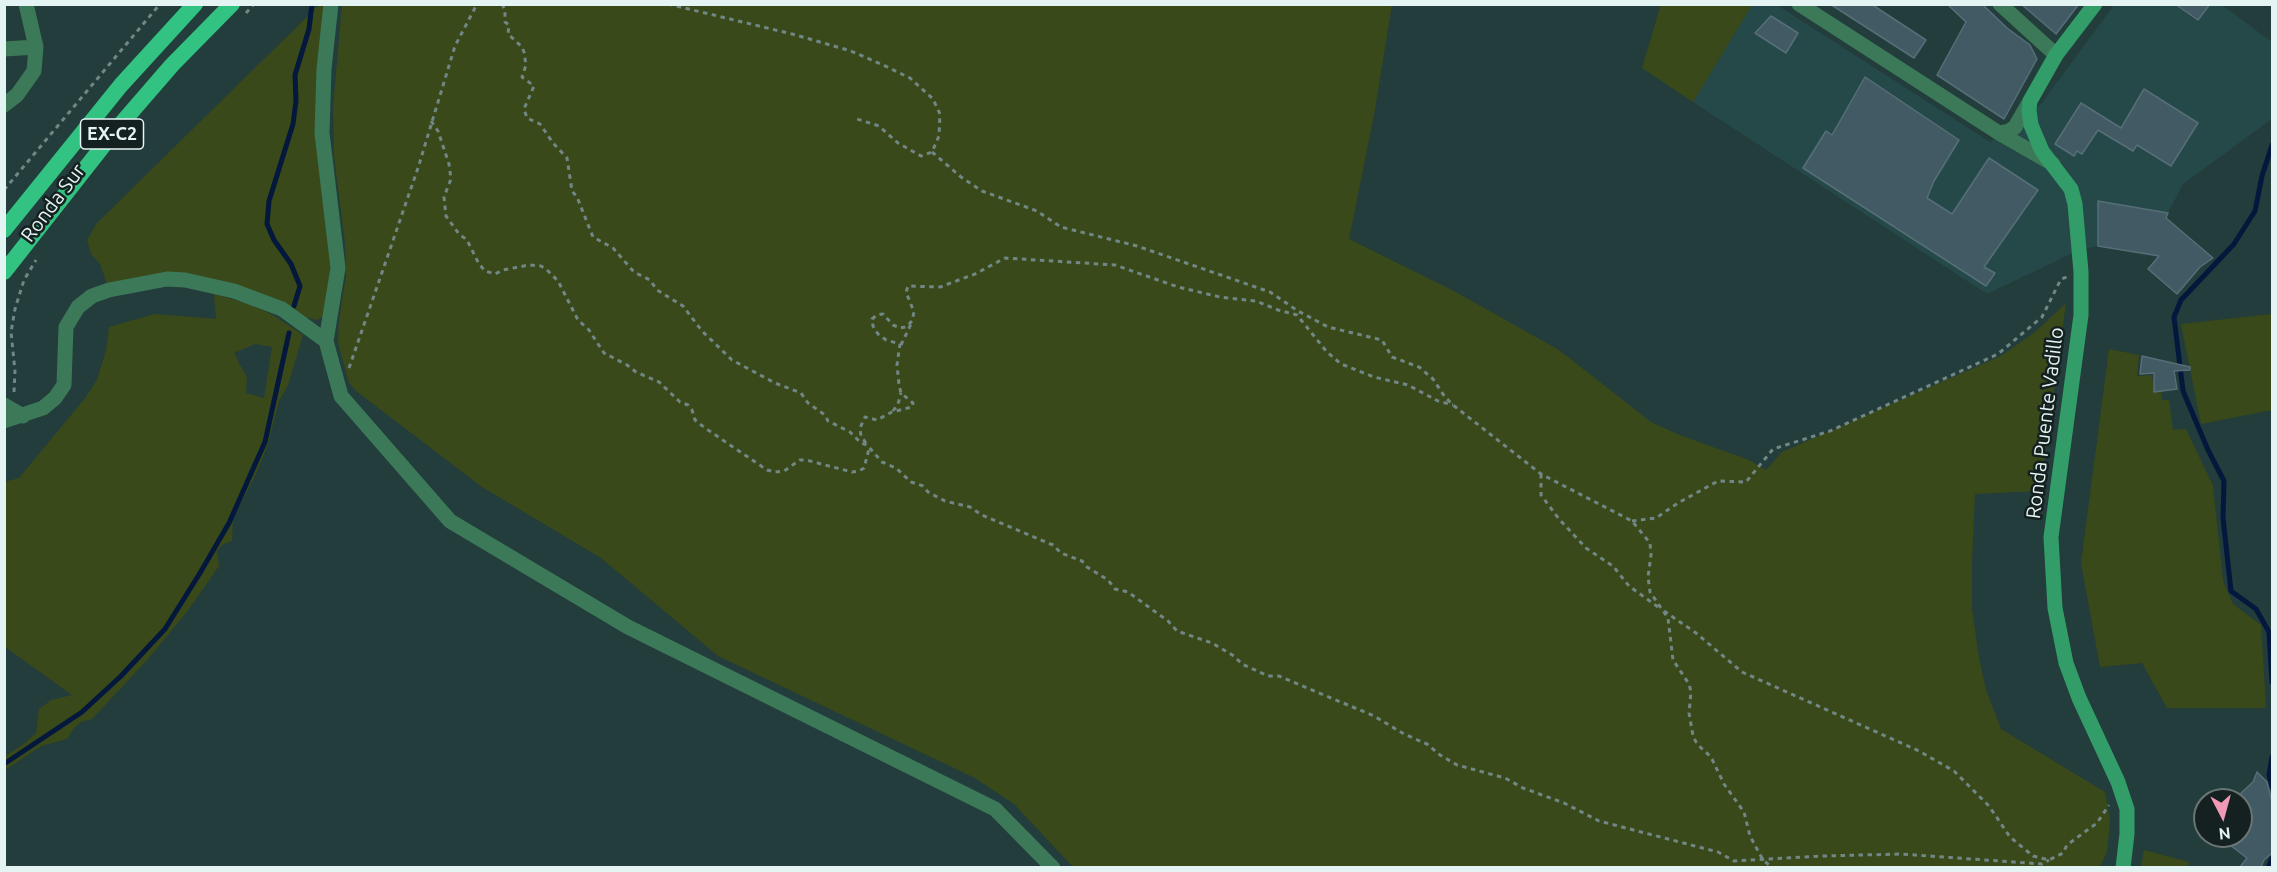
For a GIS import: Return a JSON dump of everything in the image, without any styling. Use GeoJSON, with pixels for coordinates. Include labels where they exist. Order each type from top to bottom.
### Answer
{"type":"FeatureCollection","features":[{"type":"Feature","properties":{"kind":"highway","name":"Ronda Sur"},"geometry":{"type":"LineString","coordinates":[[4,230],[121,85],[195,4]]}},
{"type":"Feature","properties":{"kind":"highway","name":"Ronda Sur"},"geometry":{"type":"LineString","coordinates":[[4,272],[114,132],[172,65],[239,9]]}},
{"type":"Feature","properties":{"kind":"main road"},"geometry":{"type":"LineString","coordinates":[[2030,101],[2056,55],[2095,4]]}},
{"type":"Feature","properties":{"kind":"main road","name":"Ronda Puente Vadillo"},"geometry":{"type":"LineString","coordinates":[[2030,101],[2028,110],[2031,125],[2042,152],[2072,189],[2081,272],[2081,315],[2051,537],[2055,608],[2066,663],[2072,680],[2118,782],[2127,809],[2127,834],[2122,867]]}},
{"type":"Feature","properties":{"kind":"street"},"geometry":{"type":"LineString","coordinates":[[4,105],[17,95],[34,71],[36,47],[26,4]]}},
{"type":"Feature","properties":{"kind":"street"},"geometry":{"type":"LineString","coordinates":[[332,4],[324,69],[322,133],[338,268],[326,340],[341,396],[450,520],[628,627],[995,809],[1053,867]]}},
{"type":"Feature","properties":{"kind":"street"},"geometry":{"type":"LineString","coordinates":[[1798,4],[1999,133],[2053,164]]}},
{"type":"Feature","properties":{"kind":"street"},"geometry":{"type":"LineString","coordinates":[[2001,4],[2056,55]]}},
{"type":"Feature","properties":{"kind":"street"},"geometry":{"type":"LineString","coordinates":[[4,49],[36,47]]}},
{"type":"Feature","properties":{"kind":"street"},"geometry":{"type":"LineString","coordinates":[[1999,133],[2015,128],[2030,101]]}},
{"type":"Feature","properties":{"kind":"street"},"geometry":{"type":"LineString","coordinates":[[4,421],[43,408],[55,398],[64,385],[66,327],[78,307],[92,296],[109,290],[166,279],[185,280],[234,291],[282,309],[326,340]]}},
{"type":"Feature","properties":{"kind":"street"},"geometry":{"type":"LineString","coordinates":[[10,401],[23,416]]}},
{"type":"Feature","properties":{"kind":"path"},"geometry":{"type":"LineString","coordinates":[[4,190],[160,4]]}},
{"type":"Feature","properties":{"kind":"path"},"geometry":{"type":"LineString","coordinates":[[239,9],[254,4]]}},
{"type":"Feature","properties":{"kind":"path"},"geometry":{"type":"LineString","coordinates":[[341,396],[368,310],[418,168],[455,46],[477,4]]}},
{"type":"Feature","properties":{"kind":"path"},"geometry":{"type":"LineString","coordinates":[[502,4],[505,10],[505,22],[509,25],[508,34],[522,47],[525,65],[522,77],[534,86],[524,110],[527,118],[540,124],[567,158],[572,191],[577,196],[593,237],[613,248],[634,272],[650,280],[657,290],[683,306],[702,331],[732,360],[775,383],[801,393],[808,402],[825,415],[828,421],[850,432],[861,443],[867,445]]}},
{"type":"Feature","properties":{"kind":"path"},"geometry":{"type":"LineString","coordinates":[[669,4],[851,51],[910,78],[933,99],[940,114],[939,136],[932,152],[921,156],[898,143],[879,126],[857,119]]}},
{"type":"Feature","properties":{"kind":"path"},"geometry":{"type":"LineString","coordinates":[[431,121],[438,130],[449,164],[451,179],[444,197],[446,216],[459,234],[467,240],[485,271],[495,274],[503,270],[529,266],[541,266],[546,269],[558,281],[578,320],[589,330],[604,353],[636,372],[659,382],[680,402],[688,405],[695,420],[767,470],[784,471],[800,460],[806,460],[852,472],[859,471],[864,468],[867,461],[869,452],[867,445]]}},
{"type":"Feature","properties":{"kind":"path"},"geometry":{"type":"LineString","coordinates":[[932,152],[961,177],[982,191],[1037,212],[1061,227],[1137,246],[1270,292],[1298,311],[1328,327],[1382,340],[1392,357],[1419,367],[1432,379],[1445,398],[1541,474],[1632,521],[1650,543],[1648,577],[1650,592],[1671,623],[1670,644],[1673,660],[1689,684],[1691,692],[1689,713],[1693,736],[1711,757],[1724,784],[1744,812],[1750,836],[1764,860],[1773,867]]}},
{"type":"Feature","properties":{"kind":"path","name":"Ronda Sur"},"geometry":{"type":"LineString","coordinates":[[10,401],[15,371],[11,332],[15,309],[24,280],[37,258]]}},
{"type":"Feature","properties":{"kind":"path"},"geometry":{"type":"LineString","coordinates":[[892,412],[898,404],[901,393],[897,365],[900,347],[914,312],[906,292],[908,286],[940,287],[975,274],[1005,258],[1115,265],[1178,287],[1220,297],[1248,298],[1297,315],[1327,352],[1341,364],[1374,377],[1408,385],[1438,401],[1453,405]]}},
{"type":"Feature","properties":{"kind":"path"},"geometry":{"type":"LineString","coordinates":[[1632,521],[1656,518],[1718,481],[1746,482],[1773,449],[1830,431],[1998,354],[2042,317],[2061,279],[2081,272]]}},
{"type":"Feature","properties":{"kind":"path"},"geometry":{"type":"LineString","coordinates":[[900,347],[900,344],[886,340],[878,334],[872,319],[883,314],[893,325],[900,328],[906,327],[912,321]]}},
{"type":"Feature","properties":{"kind":"path"},"geometry":{"type":"LineString","coordinates":[[901,393],[913,403],[912,407],[892,412],[877,420],[865,417],[862,422],[861,436],[882,462],[896,468],[911,482],[923,486],[937,497],[970,507],[982,515],[1053,545],[1061,553],[1082,561],[1087,567],[1108,580],[1115,590],[1128,592],[1168,621],[1177,631],[1212,643],[1234,656],[1242,664],[1268,676],[1279,676],[1374,716],[1427,744],[1440,755],[1458,765],[1505,778],[1523,788],[1610,824],[1718,852],[1734,861],[1900,854],[2042,864],[2063,853],[2067,845],[2097,823],[2108,808],[2118,782]]}},
{"type":"Feature","properties":{"kind":"path"},"geometry":{"type":"LineString","coordinates":[[1541,474],[1541,495],[1559,519],[1586,548],[1613,566],[1629,586],[1696,633],[1742,672],[1918,751],[1954,771],[1989,806],[2010,837],[2033,856],[2049,860]]}},
{"type":"Feature","properties":{"kind":"shaded area"},"geometry":{"type":"Polygon","coordinates":[[[1752,5],[1777,5],[1990,142],[2041,104],[2114,5],[2222,5],[2272,42],[2272,119],[2183,184],[2167,215],[2152,255],[2098,246],[2079,250],[1987,294],[1693,102],[1752,5]]]}},
{"type":"Feature","properties":{"kind":"green space"},"geometry":{"type":"Polygon","coordinates":[[[1661,4],[1752,5],[1693,102],[1642,68],[1661,4]]]}},
{"type":"Feature","properties":{"kind":"green space"},"geometry":{"type":"Polygon","coordinates":[[[324,5],[317,132],[331,273],[325,315],[318,320],[304,317],[250,289],[169,273],[108,286],[100,264],[91,254],[87,240],[97,223],[318,6],[324,5]]]}},
{"type":"Feature","properties":{"kind":"green space"},"geometry":{"type":"Polygon","coordinates":[[[342,5],[1392,5],[1374,115],[1349,239],[1454,291],[1559,350],[1651,422],[1749,460],[1766,470],[1782,452],[2001,356],[2035,332],[2066,303],[2040,491],[1975,494],[1972,609],[1986,690],[2001,729],[2105,792],[2110,820],[2107,852],[2100,867],[1073,867],[1014,804],[975,778],[718,656],[601,558],[482,487],[356,391],[349,383],[338,343],[346,275],[345,243],[334,156],[333,107],[342,5]]]}},
{"type":"Feature","properties":{"kind":"green space"},"geometry":{"type":"Polygon","coordinates":[[[214,294],[249,304],[273,315],[303,335],[288,385],[279,401],[267,447],[233,519],[232,541],[223,544],[217,551],[219,566],[189,609],[148,659],[92,719],[81,722],[67,739],[41,746],[5,770],[5,756],[36,733],[39,709],[51,700],[72,695],[5,647],[4,482],[19,478],[86,397],[97,379],[106,351],[109,327],[155,314],[216,319],[214,294]],[[255,344],[234,353],[247,378],[246,393],[264,398],[272,347],[255,344]]]}},
{"type":"Feature","properties":{"kind":"green space"},"geometry":{"type":"Polygon","coordinates":[[[2272,314],[2272,410],[2201,424],[2181,324],[2272,314]]]}},
{"type":"Feature","properties":{"kind":"green space"},"geometry":{"type":"Polygon","coordinates":[[[2109,349],[2139,355],[2137,376],[2152,375],[2154,392],[2161,391],[2162,400],[2169,400],[2173,430],[2186,429],[2213,486],[2223,581],[2233,604],[2261,625],[2266,708],[2167,708],[2142,663],[2100,667],[2081,563],[2109,349]]]}},
{"type":"Feature","properties":{"kind":"green space"},"geometry":{"type":"Polygon","coordinates":[[[2144,850],[2189,862],[2188,867],[2141,867],[2144,850]]]}},
{"type":"Feature","properties":{"kind":"building"},"geometry":{"type":"Polygon","coordinates":[[[1830,4],[1871,4],[1926,40],[1914,58],[1830,4]]]}},
{"type":"Feature","properties":{"kind":"building"},"geometry":{"type":"Polygon","coordinates":[[[1947,4],[1982,4],[2007,28],[2030,45],[2037,59],[2004,119],[1937,75],[1966,22],[1947,4]]]}},
{"type":"Feature","properties":{"kind":"building"},"geometry":{"type":"Polygon","coordinates":[[[2021,4],[2079,4],[2056,34],[2021,4]]]}},
{"type":"Feature","properties":{"kind":"building"},"geometry":{"type":"Polygon","coordinates":[[[2175,4],[2210,4],[2198,20],[2175,4]]]}},
{"type":"Feature","properties":{"kind":"building"},"geometry":{"type":"Polygon","coordinates":[[[1771,16],[1798,33],[1786,53],[1755,33],[1771,16]]]}},
{"type":"Feature","properties":{"kind":"building"},"geometry":{"type":"Polygon","coordinates":[[[1865,77],[1959,140],[1934,181],[1927,198],[1952,214],[1989,158],[2038,190],[1984,267],[1995,273],[1986,286],[1803,168],[1826,131],[1832,135],[1865,77]]]}},
{"type":"Feature","properties":{"kind":"building"},"geometry":{"type":"Polygon","coordinates":[[[2144,89],[2198,123],[2171,166],[2137,145],[2133,151],[2098,130],[2082,154],[2077,151],[2074,156],[2055,144],[2081,103],[2121,128],[2144,89]]]}},
{"type":"Feature","properties":{"kind":"building"},"geometry":{"type":"Polygon","coordinates":[[[2098,201],[2168,213],[2166,218],[2213,258],[2200,267],[2177,294],[2148,269],[2159,256],[2098,246],[2098,201]]]}},
{"type":"Feature","properties":{"kind":"building"},"geometry":{"type":"Polygon","coordinates":[[[2142,356],[2190,367],[2190,370],[2174,371],[2177,389],[2154,392],[2154,373],[2140,374],[2142,356]]]}},
{"type":"Feature","properties":{"kind":"building"},"geometry":{"type":"Polygon","coordinates":[[[2257,772],[2267,782],[2272,802],[2272,853],[2264,860],[2261,867],[2240,867],[2247,858],[2234,848],[2253,848],[2253,788],[2246,788],[2253,782],[2257,772]]]}},
{"type":"Feature","properties":{"kind":"waterway"},"geometry":{"type":"LineString","coordinates":[[294,306],[300,286],[291,264],[274,240],[267,224],[269,201],[293,124],[296,101],[295,75],[309,29],[312,4]]}},
{"type":"Feature","properties":{"kind":"waterway"},"geometry":{"type":"LineString","coordinates":[[2272,145],[2262,176],[2255,211],[2234,244],[2181,300],[2174,317],[2183,391],[2224,481],[2223,518],[2231,591],[2256,609],[2269,632],[2272,682]]}},
{"type":"Feature","properties":{"kind":"waterway"},"geometry":{"type":"LineString","coordinates":[[4,764],[82,712],[121,676],[165,629],[229,523],[265,442],[289,333]]}},
{"type":"Feature","properties":{"kind":"waterway"},"geometry":{"type":"LineString","coordinates":[[2272,757],[2269,775],[2272,787]]}},
{"type":"Feature","properties":{"kind":"waterway"},"geometry":{"type":"LineString","coordinates":[[2268,868],[2272,858]]}}]}
